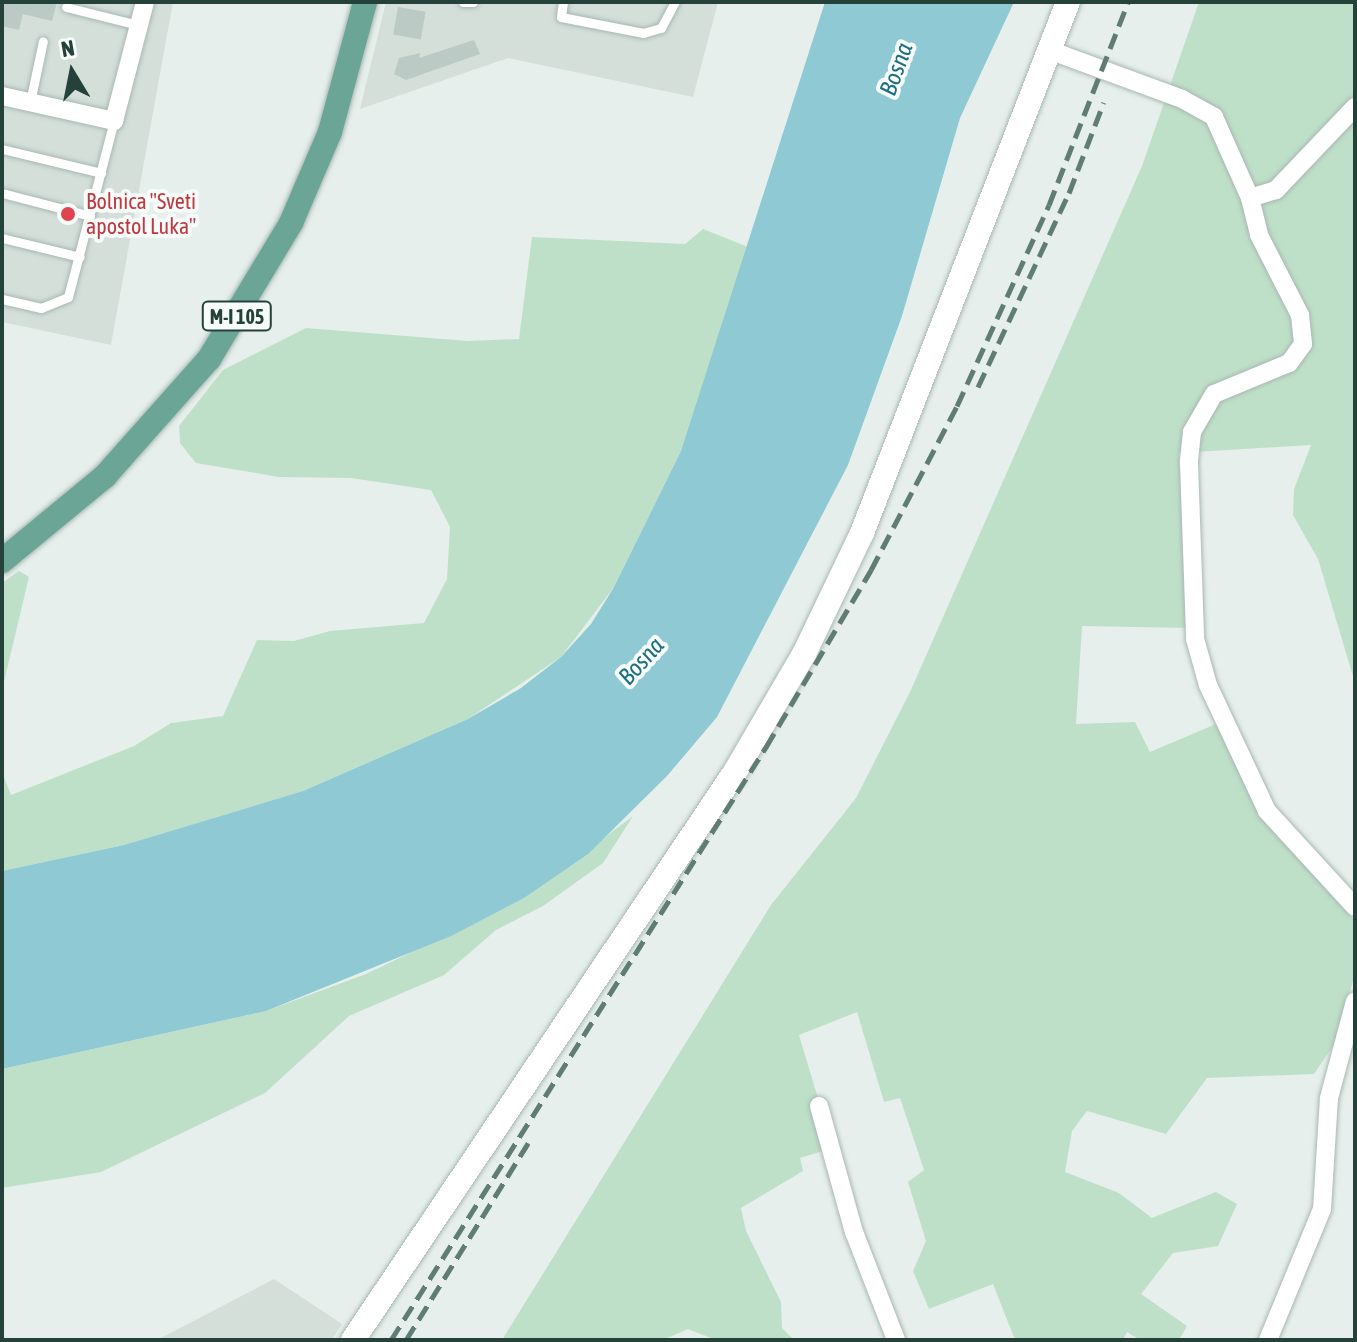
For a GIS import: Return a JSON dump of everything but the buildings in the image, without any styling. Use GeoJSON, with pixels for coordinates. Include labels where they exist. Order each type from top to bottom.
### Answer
{"type":"FeatureCollection","features":[{"type":"Feature","properties":{"kind":"main road","name":"M-I 105"},"geometry":{"type":"LineString","coordinates":[[2,561],[105,476],[158,422],[209,359],[291,223],[330,132],[365,2]]}},
{"type":"Feature","properties":{"kind":"main road"},"geometry":{"type":"LineString","coordinates":[[353,1340],[727,784],[804,654],[862,533],[1068,2]]}},
{"type":"Feature","properties":{"kind":"street"},"geometry":{"type":"LineString","coordinates":[[2,96],[114,121],[145,2]]}},
{"type":"Feature","properties":{"kind":"street"},"geometry":{"type":"LineString","coordinates":[[1049,50],[1182,99],[1214,117],[1250,198],[1259,235],[1300,315],[1303,344],[1289,363],[1250,375],[1214,394],[1192,432],[1189,463],[1195,639],[1208,685],[1267,811],[1355,907]]}},
{"type":"Feature","properties":{"kind":"street"},"geometry":{"type":"LineString","coordinates":[[1250,198],[1276,190],[1355,107]]}},
{"type":"Feature","properties":{"kind":"street"},"geometry":{"type":"LineString","coordinates":[[1268,1340],[1322,1209],[1329,1098],[1355,1001]]}},
{"type":"Feature","properties":{"kind":"street"},"geometry":{"type":"LineString","coordinates":[[819,1106],[850,1220],[896,1340]]}},
{"type":"Feature","properties":{"kind":"lane"},"geometry":{"type":"LineString","coordinates":[[463,2],[473,2]]}},
{"type":"Feature","properties":{"kind":"lane"},"geometry":{"type":"LineString","coordinates":[[563,2],[561,17],[643,33],[661,28],[675,2]]}},
{"type":"Feature","properties":{"kind":"lane"},"geometry":{"type":"LineString","coordinates":[[66,7],[139,25]]}},
{"type":"Feature","properties":{"kind":"lane"},"geometry":{"type":"LineString","coordinates":[[30,102],[43,41]]}},
{"type":"Feature","properties":{"kind":"lane"},"geometry":{"type":"LineString","coordinates":[[2,299],[41,308],[60,303],[72,290],[114,121]]}},
{"type":"Feature","properties":{"kind":"lane"},"geometry":{"type":"LineString","coordinates":[[2,149],[101,173]]}},
{"type":"Feature","properties":{"kind":"lane"},"geometry":{"type":"LineString","coordinates":[[2,193],[90,216]]}},
{"type":"Feature","properties":{"kind":"lane"},"geometry":{"type":"LineString","coordinates":[[2,238],[80,257]]}},
{"type":"Feature","properties":{"kind":"shaded area","name":"Bolnica \"Sveti apostol Luka\""},"geometry":{"type":"Polygon","coordinates":[[[2,2],[173,2],[111,345],[2,322],[2,2]]]}},
{"type":"Feature","properties":{"kind":"shaded area"},"geometry":{"type":"Polygon","coordinates":[[[386,2],[718,2],[693,97],[508,58],[360,109],[386,2]]]}},
{"type":"Feature","properties":{"kind":"shaded area"},"geometry":{"type":"Polygon","coordinates":[[[274,1279],[342,1324],[332,1340],[157,1340],[274,1279]]]}},
{"type":"Feature","properties":{"kind":"green space"},"geometry":{"type":"Polygon","coordinates":[[[1199,2],[1355,2],[1355,683],[1318,559],[1293,515],[1294,489],[1311,445],[1179,453],[1187,628],[1082,626],[1076,724],[1135,722],[1150,752],[1216,724],[1263,818],[1355,921],[1355,975],[1333,1046],[1314,1074],[1207,1078],[1166,1134],[1087,1111],[1072,1131],[1065,1172],[1119,1193],[1152,1218],[1216,1192],[1237,1204],[1218,1246],[1173,1253],[1141,1294],[1187,1326],[1179,1340],[1140,1340],[1127,1332],[1123,1340],[1015,1340],[993,1284],[929,1309],[913,1271],[926,1241],[908,1182],[924,1170],[900,1098],[884,1102],[857,1012],[799,1035],[833,1148],[800,1158],[803,1171],[741,1208],[746,1231],[781,1302],[782,1328],[794,1340],[716,1340],[688,1329],[663,1340],[502,1340],[771,905],[856,798],[910,692],[1142,166],[1199,2]]]}},
{"type":"Feature","properties":{"kind":"green space"},"geometry":{"type":"Polygon","coordinates":[[[703,229],[748,247],[707,381],[681,451],[614,587],[561,657],[468,719],[303,791],[124,845],[2,871],[2,772],[11,795],[134,746],[171,723],[223,716],[257,640],[294,641],[330,631],[424,623],[447,579],[450,527],[431,490],[351,478],[279,477],[196,463],[180,443],[179,426],[223,370],[306,328],[468,341],[519,339],[532,237],[685,244],[703,229]]]}},
{"type":"Feature","properties":{"kind":"green space"},"geometry":{"type":"Polygon","coordinates":[[[19,571],[29,577],[2,690],[2,583],[19,571]]]}},
{"type":"Feature","properties":{"kind":"green space"},"geometry":{"type":"Polygon","coordinates":[[[633,816],[603,863],[543,906],[496,930],[444,975],[349,1016],[265,1093],[101,1172],[2,1188],[2,1069],[266,1011],[366,974],[524,898],[633,816]]]}},
{"type":"Feature","properties":{"kind":"water","name":"Bosna"},"geometry":{"type":"Polygon","coordinates":[[[825,2],[1014,2],[960,118],[902,316],[848,465],[717,717],[667,776],[588,854],[524,898],[451,936],[266,1011],[2,1069],[2,871],[124,845],[303,791],[468,719],[521,688],[561,657],[591,624],[614,587],[681,451],[825,2]]]}},
{"type":"Feature","properties":{"kind":"railway"},"geometry":{"type":"LineString","coordinates":[[391,1340],[766,747],[871,570],[957,406],[1049,205],[1128,2]]}},
{"type":"Feature","properties":{"kind":"railway"},"geometry":{"type":"LineString","coordinates":[[978,387],[1069,193],[1104,102]]}},
{"type":"Feature","properties":{"kind":"railway"},"geometry":{"type":"LineString","coordinates":[[406,1340],[528,1143]]}},
{"type":"Feature","properties":{"kind":"place","name":"Bolnica \"Sveti apostol Luka\""},"geometry":{"type":"Point","coordinates":[68,214]}}]}
